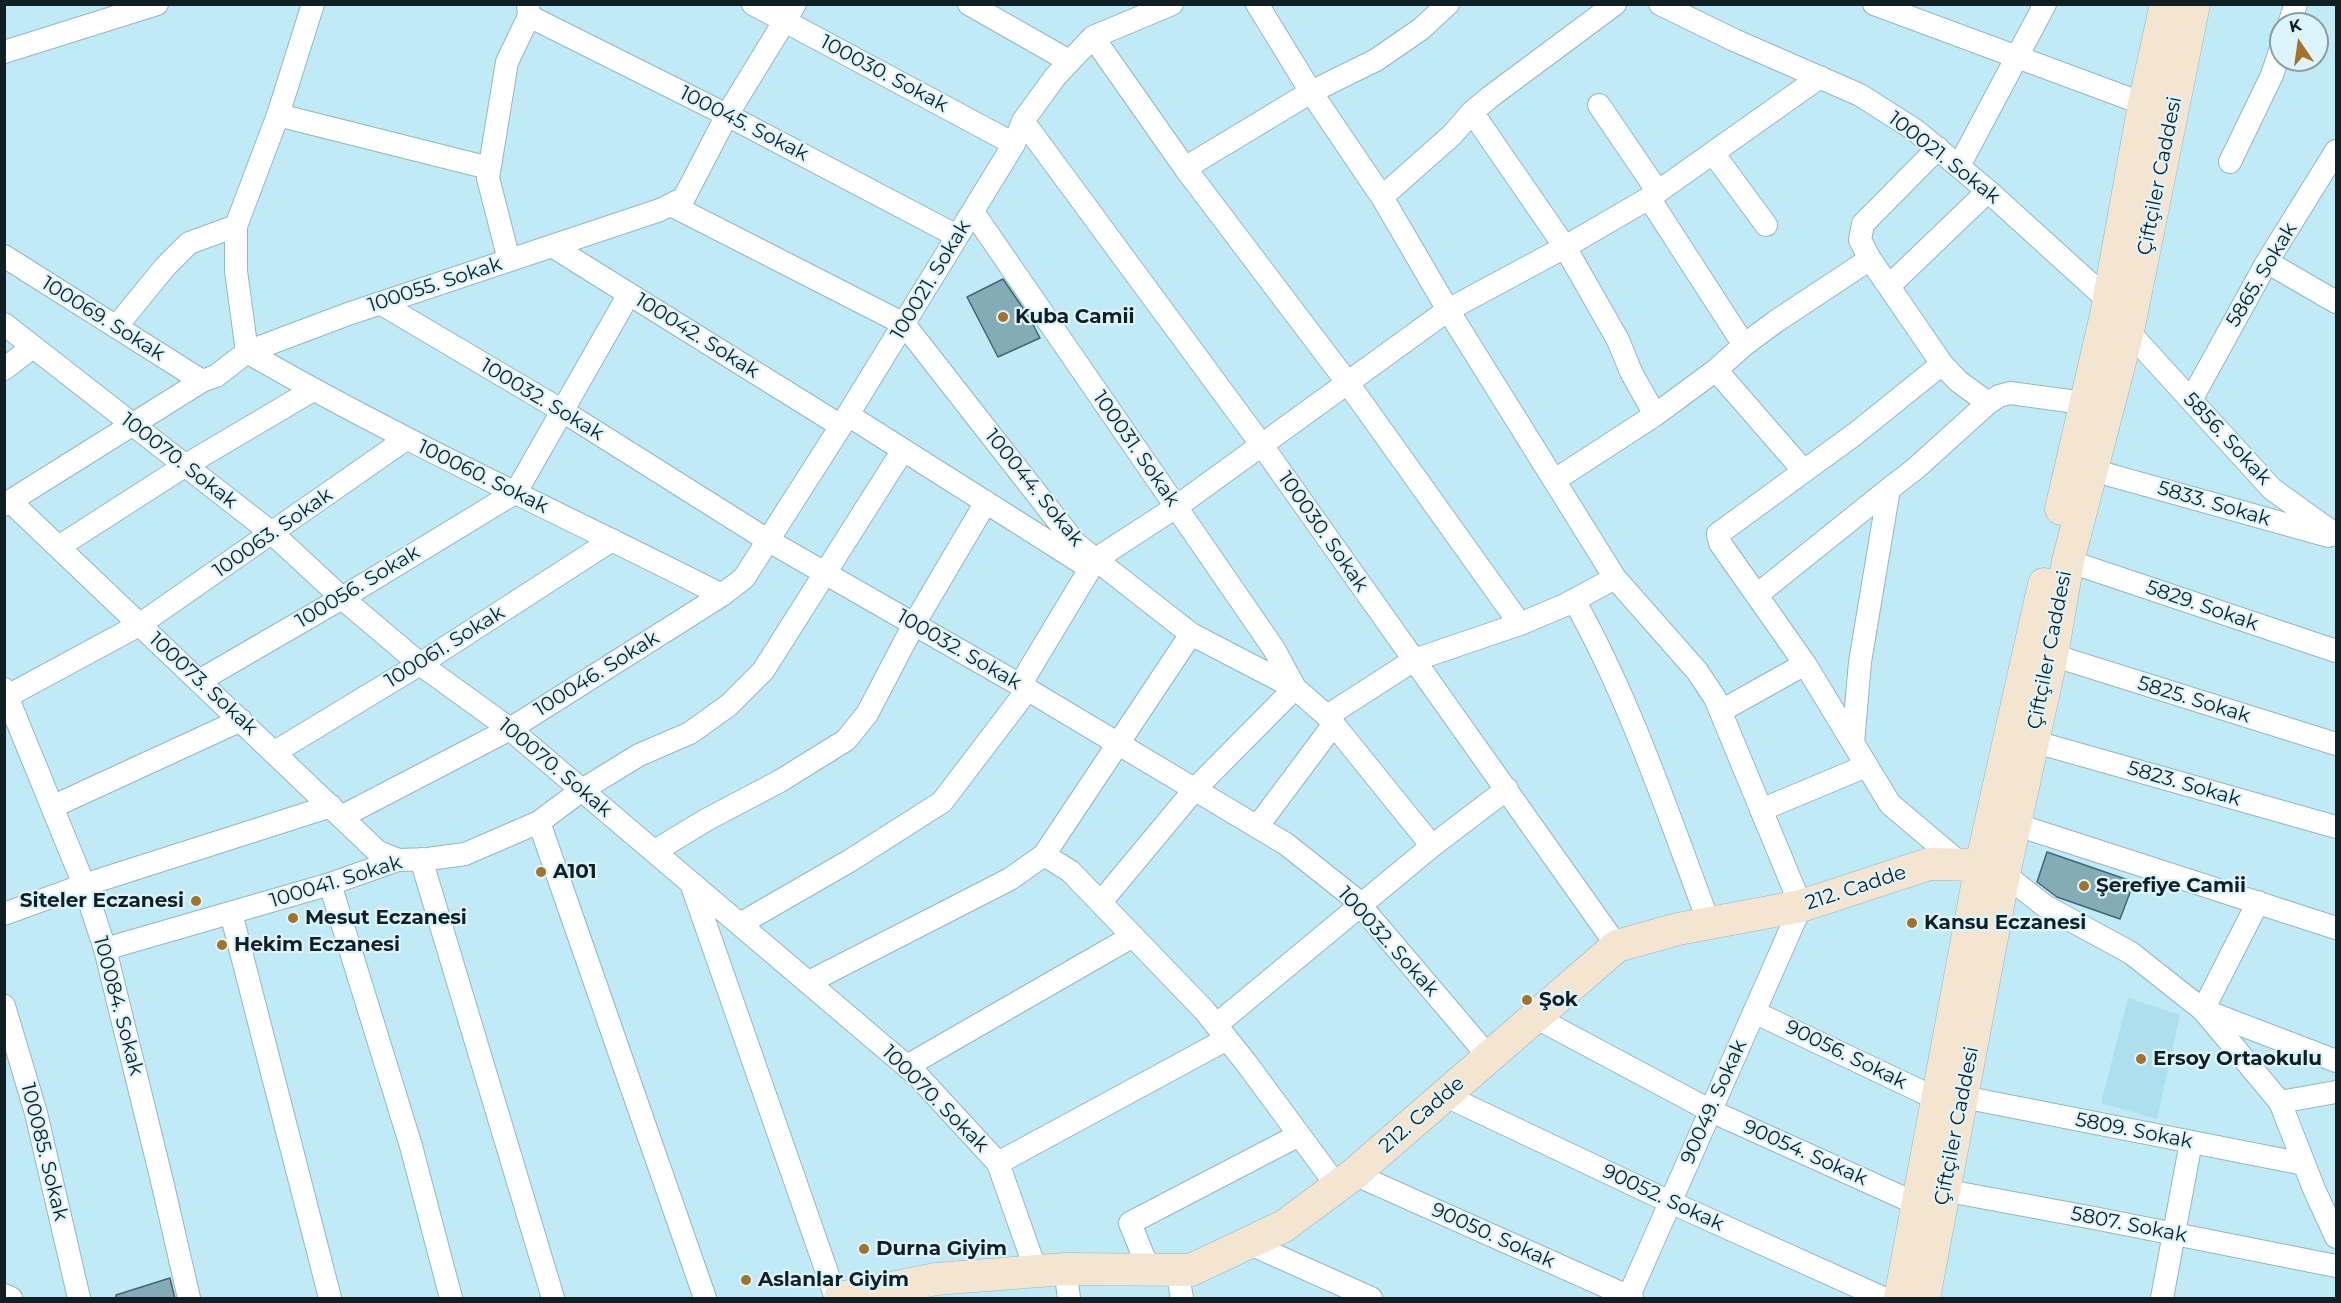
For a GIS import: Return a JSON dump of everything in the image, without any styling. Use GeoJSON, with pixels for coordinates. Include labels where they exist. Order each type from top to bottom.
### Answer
{"type":"FeatureCollection","features":[{"type":"Feature","properties":{"kind":"street"},"geometry":{"type":"LineString","coordinates":[[4,52],[157,4]]}},
{"type":"Feature","properties":{"kind":"street"},"geometry":{"type":"LineString","coordinates":[[247,352],[236,271],[236,226],[278,115],[313,4]]}},
{"type":"Feature","properties":{"kind":"street","name":"100030. Sokak"},"geometry":{"type":"LineString","coordinates":[[753,4],[790,13],[1014,144]]}},
{"type":"Feature","properties":{"kind":"street"},"geometry":{"type":"LineString","coordinates":[[969,4],[1069,61]]}},
{"type":"Feature","properties":{"kind":"street","name":"100021. Sokak"},"geometry":{"type":"LineString","coordinates":[[722,595],[744,578],[769,541],[1014,144],[1023,121],[1069,61],[1093,37],[1134,11],[1172,4]]}},
{"type":"Feature","properties":{"kind":"street"},"geometry":{"type":"LineString","coordinates":[[1257,4],[1311,92],[1382,197],[1615,578],[1697,671],[1715,698],[1801,906]]}},
{"type":"Feature","properties":{"kind":"street"},"geometry":{"type":"LineString","coordinates":[[1185,168],[1311,92],[1376,60],[1421,29],[1448,4]]}},
{"type":"Feature","properties":{"kind":"street"},"geometry":{"type":"LineString","coordinates":[[1382,197],[1452,135],[1472,112],[1490,97],[1615,4]]}},
{"type":"Feature","properties":{"kind":"street","name":"100021. Sokak"},"geometry":{"type":"LineString","coordinates":[[1660,4],[1734,40],[1860,95],[1915,130],[1988,191],[2108,300]]}},
{"type":"Feature","properties":{"kind":"street"},"geometry":{"type":"LineString","coordinates":[[1874,4],[2017,59],[2144,104]]}},
{"type":"Feature","properties":{"kind":"street"},"geometry":{"type":"LineString","coordinates":[[1959,166],[2045,4]]}},
{"type":"Feature","properties":{"kind":"street","name":"Çiftçiler Caddesi"},"geometry":{"type":"LineString","coordinates":[[1982,868],[2014,824],[2052,655],[2068,561],[2128,331],[2194,4]]}},
{"type":"Feature","properties":{"kind":"street","name":"Çiftçiler Caddesi"},"geometry":{"type":"LineString","coordinates":[[1904,1298],[1950,1098],[1982,868],[2108,300],[2144,104],[2165,5]]}},
{"type":"Feature","properties":{"kind":"street"},"geometry":{"type":"LineString","coordinates":[[509,260],[488,177],[507,62],[529,10]]}},
{"type":"Feature","properties":{"kind":"street","name":"100045. Sokak"},"geometry":{"type":"LineString","coordinates":[[529,10],[957,236]]}},
{"type":"Feature","properties":{"kind":"street","name":"100055. Sokak"},"geometry":{"type":"LineString","coordinates":[[8,503],[202,381],[216,376],[247,352],[380,303],[660,210],[684,198],[727,115],[790,13]]}},
{"type":"Feature","properties":{"kind":"street"},"geometry":{"type":"LineString","coordinates":[[1093,37],[1185,168],[1347,382],[1520,624]]}},
{"type":"Feature","properties":{"kind":"street"},"geometry":{"type":"LineString","coordinates":[[2230,162],[2273,72]]}},
{"type":"Feature","properties":{"kind":"street"},"geometry":{"type":"LineString","coordinates":[[740,924],[851,860],[942,802],[1024,687],[1092,563],[1176,507],[1449,310],[1565,247],[1654,195],[1820,77]]}},
{"type":"Feature","properties":{"kind":"street"},"geometry":{"type":"LineString","coordinates":[[1599,105],[1744,345]]}},
{"type":"Feature","properties":{"kind":"street"},"geometry":{"type":"LineString","coordinates":[[1472,112],[1565,247],[1618,340],[1631,372],[1655,415]]}},
{"type":"Feature","properties":{"kind":"street"},"geometry":{"type":"LineString","coordinates":[[278,115],[489,168]]}},
{"type":"Feature","properties":{"kind":"street","name":"100030. Sokak"},"geometry":{"type":"LineString","coordinates":[[1023,121],[1261,444],[1617,946]]}},
{"type":"Feature","properties":{"kind":"street"},"geometry":{"type":"LineString","coordinates":[[1938,148],[1863,224],[1860,240],[1870,259],[1942,364],[1959,381],[1988,403]]}},
{"type":"Feature","properties":{"kind":"street","name":"5865. Sokak"},"geometry":{"type":"LineString","coordinates":[[2191,400],[2267,262],[2329,182],[2337,151]]}},
{"type":"Feature","properties":{"kind":"street"},"geometry":{"type":"LineString","coordinates":[[1713,153],[1766,225]]}},
{"type":"Feature","properties":{"kind":"street"},"geometry":{"type":"LineString","coordinates":[[1889,286],[1988,191]]}},
{"type":"Feature","properties":{"kind":"street","name":"100044. Sokak"},"geometry":{"type":"LineString","coordinates":[[671,205],[904,324],[1092,563],[1191,634],[1295,688],[1330,720],[1432,846]]}},
{"type":"Feature","properties":{"kind":"street","name":"100031. Sokak"},"geometry":{"type":"LineString","coordinates":[[972,212],[1274,649],[1295,688]]}},
{"type":"Feature","properties":{"kind":"street"},"geometry":{"type":"LineString","coordinates":[[116,327],[165,267],[189,243],[236,226]]}},
{"type":"Feature","properties":{"kind":"street","name":"100042. Sokak"},"geometry":{"type":"LineString","coordinates":[[552,246],[629,294],[844,420],[903,450],[986,502],[1092,563]]}},
{"type":"Feature","properties":{"kind":"street","name":"100069. Sokak"},"geometry":{"type":"LineString","coordinates":[[4,256],[202,381]]}},
{"type":"Feature","properties":{"kind":"street"},"geometry":{"type":"LineString","coordinates":[[1555,480],[1655,415],[1716,370],[1744,345],[1870,259]]}},
{"type":"Feature","properties":{"kind":"street"},"geometry":{"type":"LineString","coordinates":[[2267,262],[2337,302]]}},
{"type":"Feature","properties":{"kind":"street"},"geometry":{"type":"LineString","coordinates":[[516,492],[629,294]]}},
{"type":"Feature","properties":{"kind":"street","name":"100032. Sokak"},"geometry":{"type":"LineString","coordinates":[[380,303],[561,410],[769,541],[1118,742],[1286,844],[1360,905],[1488,1057]]}},
{"type":"Feature","properties":{"kind":"street","name":"100070. Sokak"},"geometry":{"type":"LineString","coordinates":[[4,324],[273,534],[342,598],[420,664],[510,729],[907,1066],[998,1163],[1056,1279]]}},
{"type":"Feature","properties":{"kind":"street","name":"5856. Sokak"},"geometry":{"type":"LineString","coordinates":[[2128,331],[2272,489],[2337,537]]}},
{"type":"Feature","properties":{"kind":"street"},"geometry":{"type":"LineString","coordinates":[[4,369],[33,347]]}},
{"type":"Feature","properties":{"kind":"street","name":"100060. Sokak"},"geometry":{"type":"LineString","coordinates":[[247,352],[406,439],[722,595]]}},
{"type":"Feature","properties":{"kind":"street"},"geometry":{"type":"LineString","coordinates":[[1942,364],[1855,435],[1803,470],[1718,534],[1720,543],[1805,664],[1890,804],[1982,868],[2131,953],[2203,1010],[2280,1102],[2304,1164],[2337,1237]]}},
{"type":"Feature","properties":{"kind":"street"},"geometry":{"type":"LineString","coordinates":[[1716,370],[1803,470]]}},
{"type":"Feature","properties":{"kind":"street"},"geometry":{"type":"LineString","coordinates":[[60,546],[186,465],[313,390]]}},
{"type":"Feature","properties":{"kind":"street"},"geometry":{"type":"LineString","coordinates":[[1758,594],[1915,469],[1988,403],[1999,396],[2010,393],[2084,403]]}},
{"type":"Feature","properties":{"kind":"street","name":"100063. Sokak"},"geometry":{"type":"LineString","coordinates":[[6,695],[139,625],[273,534],[406,439]]}},
{"type":"Feature","properties":{"kind":"street","name":"100041. Sokak"},"geometry":{"type":"LineString","coordinates":[[105,949],[330,884],[398,860],[465,854],[539,822],[582,790],[639,755],[690,733],[729,705],[763,671],[903,450]]}},
{"type":"Feature","properties":{"kind":"street","name":"5833. Sokak"},"geometry":{"type":"LineString","coordinates":[[2092,470],[2337,537]]}},
{"type":"Feature","properties":{"kind":"street"},"geometry":{"type":"LineString","coordinates":[[1853,743],[1860,662],[1889,489]]}},
{"type":"Feature","properties":{"kind":"street","name":"100056. Sokak"},"geometry":{"type":"LineString","coordinates":[[200,681],[516,492]]}},
{"type":"Feature","properties":{"kind":"street"},"geometry":{"type":"LineString","coordinates":[[655,851],[706,820],[780,781],[846,740],[867,714],[914,624],[986,502]]}},
{"type":"Feature","properties":{"kind":"street","name":"100073. Sokak"},"geometry":{"type":"LineString","coordinates":[[8,503],[60,546],[139,625],[378,852],[398,860]]}},
{"type":"Feature","properties":{"kind":"street","name":"100061. Sokak"},"geometry":{"type":"LineString","coordinates":[[275,752],[420,664],[612,540]]}},
{"type":"Feature","properties":{"kind":"street","name":"5829. Sokak"},"geometry":{"type":"LineString","coordinates":[[2068,561],[2337,651]]}},
{"type":"Feature","properties":{"kind":"street"},"geometry":{"type":"LineString","coordinates":[[1257,827],[1330,720],[1414,660],[1520,624],[1574,600],[1615,578]]}},
{"type":"Feature","properties":{"kind":"street","name":"100046. Sokak"},"geometry":{"type":"LineString","coordinates":[[4,914],[84,885],[336,811],[510,729],[722,595]]}},
{"type":"Feature","properties":{"kind":"street"},"geometry":{"type":"LineString","coordinates":[[1574,600],[1597,641],[1637,732],[1709,923]]}},
{"type":"Feature","properties":{"kind":"street"},"geometry":{"type":"LineString","coordinates":[[809,982],[1010,879],[1044,855],[1191,634]]}},
{"type":"Feature","properties":{"kind":"street","name":"5825. Sokak"},"geometry":{"type":"LineString","coordinates":[[2052,655],[2337,744]]}},
{"type":"Feature","properties":{"kind":"street"},"geometry":{"type":"LineString","coordinates":[[1720,711],[1805,664]]}},
{"type":"Feature","properties":{"kind":"street"},"geometry":{"type":"LineString","coordinates":[[1101,902],[1195,789],[1295,688]]}},
{"type":"Feature","properties":{"kind":"street","name":"100084. Sokak"},"geometry":{"type":"LineString","coordinates":[[6,695],[84,885],[105,949],[189,1299]]}},
{"type":"Feature","properties":{"kind":"street"},"geometry":{"type":"LineString","coordinates":[[52,807],[241,720]]}},
{"type":"Feature","properties":{"kind":"street","name":"5823. Sokak"},"geometry":{"type":"LineString","coordinates":[[2032,741],[2337,827]]}},
{"type":"Feature","properties":{"kind":"street"},"geometry":{"type":"LineString","coordinates":[[1761,810],[1866,766]]}},
{"type":"Feature","properties":{"kind":"street"},"geometry":{"type":"LineString","coordinates":[[998,1163],[1222,1032],[1360,905],[1507,789]]}},
{"type":"Feature","properties":{"kind":"street"},"geometry":{"type":"LineString","coordinates":[[539,822],[705,1299]]}},
{"type":"Feature","properties":{"kind":"street"},"geometry":{"type":"LineString","coordinates":[[2014,824],[2337,928]]}},
{"type":"Feature","properties":{"kind":"street"},"geometry":{"type":"LineString","coordinates":[[1044,855],[1070,871],[1222,1032],[1299,1135],[1345,1180]]}},
{"type":"Feature","properties":{"kind":"street"},"geometry":{"type":"LineString","coordinates":[[421,859],[553,1299]]}},
{"type":"Feature","properties":{"kind":"street","name":"212. Cadde"},"geometry":{"type":"LineString","coordinates":[[838,1299],[936,1279],[1169,1279],[1284,1226],[1345,1180],[1617,946],[1677,929],[1801,906],[1929,864],[1982,868]]}},
{"type":"Feature","properties":{"kind":"street"},"geometry":{"type":"LineString","coordinates":[[690,881],[838,1299]]}},
{"type":"Feature","properties":{"kind":"street"},"geometry":{"type":"LineString","coordinates":[[330,884],[411,1146],[451,1299]]}},
{"type":"Feature","properties":{"kind":"street"},"geometry":{"type":"LineString","coordinates":[[2203,1010],[2258,902]]}},
{"type":"Feature","properties":{"kind":"street","name":"90049. Sokak"},"geometry":{"type":"LineString","coordinates":[[1630,1298],[1801,906]]}},
{"type":"Feature","properties":{"kind":"street"},"geometry":{"type":"LineString","coordinates":[[231,913],[330,1299]]}},
{"type":"Feature","properties":{"kind":"street"},"geometry":{"type":"LineString","coordinates":[[907,1066],[1133,936]]}},
{"type":"Feature","properties":{"kind":"street","name":"100085. Sokak"},"geometry":{"type":"LineString","coordinates":[[4,1006],[36,1113],[79,1299]]}},
{"type":"Feature","properties":{"kind":"street"},"geometry":{"type":"LineString","coordinates":[[2203,1010],[2337,1061]]}},
{"type":"Feature","properties":{"kind":"street","name":"90056. Sokak"},"geometry":{"type":"LineString","coordinates":[[1754,1012],[1950,1098]]}},
{"type":"Feature","properties":{"kind":"street","name":"90054. Sokak"},"geometry":{"type":"LineString","coordinates":[[1535,1017],[1711,1111],[1928,1193]]}},
{"type":"Feature","properties":{"kind":"street"},"geometry":{"type":"LineString","coordinates":[[2280,1102],[2337,1092]]}},
{"type":"Feature","properties":{"kind":"street","name":"90052. Sokak"},"geometry":{"type":"LineString","coordinates":[[1444,1095],[1670,1202],[1904,1298]]}},
{"type":"Feature","properties":{"kind":"street","name":"5809. Sokak"},"geometry":{"type":"LineString","coordinates":[[1950,1098],[2304,1164]]}},
{"type":"Feature","properties":{"kind":"street"},"geometry":{"type":"LineString","coordinates":[[1169,1279],[1130,1223],[1299,1135]]}},
{"type":"Feature","properties":{"kind":"street"},"geometry":{"type":"LineString","coordinates":[[2162,1299],[2191,1142]]}},
{"type":"Feature","properties":{"kind":"street","name":"90050. Sokak"},"geometry":{"type":"LineString","coordinates":[[1345,1180],[1630,1298]]}},
{"type":"Feature","properties":{"kind":"street","name":"5807. Sokak"},"geometry":{"type":"LineString","coordinates":[[1928,1193],[2175,1234],[2337,1266]]}},
{"type":"Feature","properties":{"kind":"street"},"geometry":{"type":"LineString","coordinates":[[1248,1244],[1371,1299]]}},
{"type":"Feature","properties":{"kind":"street"},"geometry":{"type":"LineString","coordinates":[[4,1295],[11,1299]]}},
{"type":"Feature","properties":{"kind":"shaded area","name":"Ersoy Ortaokulu"},"geometry":{"type":"Polygon","coordinates":[[[2128,998],[2180,1015],[2157,1119],[2101,1103],[2128,998]]]}},
{"type":"Feature","properties":{"kind":"building","name":"Kuba Camii"},"geometry":{"type":"Polygon","coordinates":[[[1003,279],[1029,317],[1040,338],[998,357],[967,297],[1003,279]]]}},
{"type":"Feature","properties":{"kind":"building","name":"Şerefiye Camii"},"geometry":{"type":"Polygon","coordinates":[[[2047,852],[2134,882],[2120,919],[2057,897],[2037,882],[2047,852]]]}},
{"type":"Feature","properties":{"kind":"building"},"geometry":{"type":"Polygon","coordinates":[[[170,1278],[175,1299],[116,1299],[116,1295],[170,1278]]]}},
{"type":"Feature","properties":{"kind":"place","name":"Kuba Camii"},"geometry":{"type":"Point","coordinates":[1003,317]}},
{"type":"Feature","properties":{"kind":"place","name":"A101"},"geometry":{"type":"Point","coordinates":[541,872]}},
{"type":"Feature","properties":{"kind":"place","name":"Şerefiye Camii"},"geometry":{"type":"Point","coordinates":[2084,886]}},
{"type":"Feature","properties":{"kind":"place","name":"Siteler Eczanesi"},"geometry":{"type":"Point","coordinates":[196,901]}},
{"type":"Feature","properties":{"kind":"place","name":"Mesut Eczanesi"},"geometry":{"type":"Point","coordinates":[293,918]}},
{"type":"Feature","properties":{"kind":"place","name":"Kansu Eczanesi"},"geometry":{"type":"Point","coordinates":[1912,923]}},
{"type":"Feature","properties":{"kind":"place","name":"Hekim Eczanesi"},"geometry":{"type":"Point","coordinates":[222,945]}},
{"type":"Feature","properties":{"kind":"place","name":"Şok"},"geometry":{"type":"Point","coordinates":[1527,1000]}},
{"type":"Feature","properties":{"kind":"place","name":"Ersoy Ortaokulu"},"geometry":{"type":"Point","coordinates":[2141,1059]}},
{"type":"Feature","properties":{"kind":"place","name":"Durna Giyim"},"geometry":{"type":"Point","coordinates":[864,1249]}},
{"type":"Feature","properties":{"kind":"place","name":"Aslanlar Giyim"},"geometry":{"type":"Point","coordinates":[746,1280]}}]}
